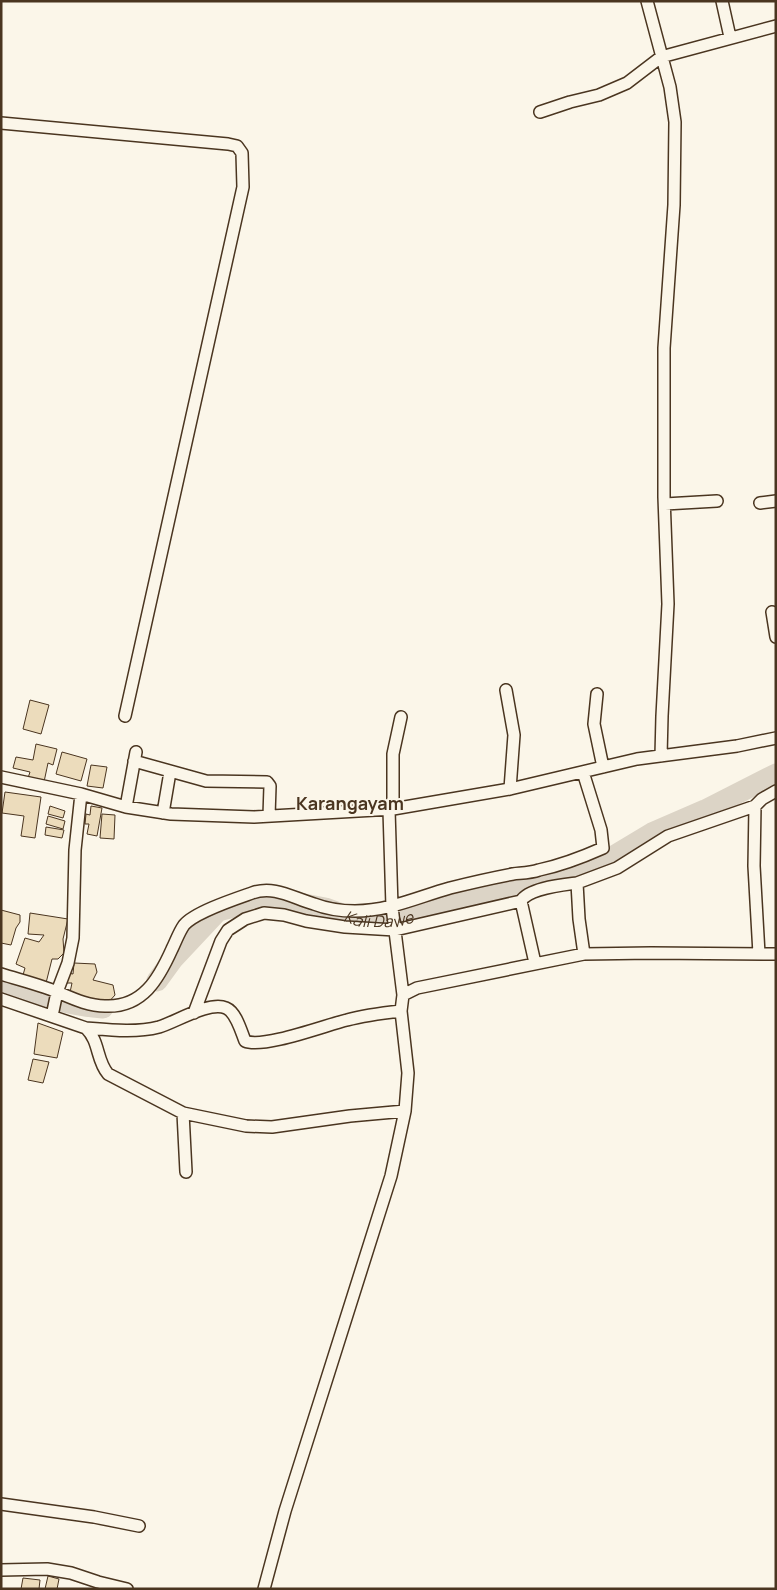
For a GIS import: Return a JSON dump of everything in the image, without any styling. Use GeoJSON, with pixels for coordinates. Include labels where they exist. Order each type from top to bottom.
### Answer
{"type":"FeatureCollection","features":[{"type":"Feature","properties":{"kind":"street"},"geometry":{"type":"LineString","coordinates":[[647,1],[670,86],[675,122],[674,205],[664,348],[668,604],[661,756]]}},
{"type":"Feature","properties":{"kind":"street"},"geometry":{"type":"LineString","coordinates":[[722,1],[730,37]]}},
{"type":"Feature","properties":{"kind":"street"},"geometry":{"type":"LineString","coordinates":[[540,112],[599,95],[627,83],[661,57],[776,26]]}},
{"type":"Feature","properties":{"kind":"street"},"geometry":{"type":"LineString","coordinates":[[1,124],[228,144],[236,146],[242,153],[243,187],[125,716]]}},
{"type":"Feature","properties":{"kind":"street"},"geometry":{"type":"LineString","coordinates":[[665,504],[717,501]]}},
{"type":"Feature","properties":{"kind":"street"},"geometry":{"type":"LineString","coordinates":[[760,503],[776,501]]}},
{"type":"Feature","properties":{"kind":"street"},"geometry":{"type":"LineString","coordinates":[[772,612],[776,637]]}},
{"type":"Feature","properties":{"kind":"street"},"geometry":{"type":"LineString","coordinates":[[506,690],[514,735],[510,789]]}},
{"type":"Feature","properties":{"kind":"street"},"geometry":{"type":"LineString","coordinates":[[596,694],[594,724],[603,767]]}},
{"type":"Feature","properties":{"kind":"street"},"geometry":{"type":"LineString","coordinates":[[264,1589],[288,1502],[391,1176],[405,1110],[408,1073],[402,1011],[403,996],[393,911],[391,809],[393,754],[401,717]]}},
{"type":"Feature","properties":{"kind":"street"},"geometry":{"type":"LineString","coordinates":[[1,777],[81,794],[126,807],[163,813],[245,817],[269,816],[391,809],[510,789],[636,759],[737,746],[776,738]]}},
{"type":"Feature","properties":{"kind":"street"},"geometry":{"type":"LineString","coordinates":[[126,807],[135,756],[170,772],[206,781],[267,782],[270,786],[269,816]]}},
{"type":"Feature","properties":{"kind":"street"},"geometry":{"type":"LineString","coordinates":[[163,813],[170,772]]}},
{"type":"Feature","properties":{"kind":"street"},"geometry":{"type":"LineString","coordinates":[[1,999],[55,1003],[75,1000],[106,1006],[126,1003],[142,996],[162,972],[179,934],[191,919],[226,902],[255,892],[271,890],[333,909],[393,911],[449,889],[539,870],[603,848],[601,830],[583,772]]}},
{"type":"Feature","properties":{"kind":"street"},"geometry":{"type":"LineString","coordinates":[[194,1013],[210,967],[224,935],[228,930],[245,919],[264,913],[345,927],[395,929],[522,901],[528,895],[549,888],[577,883],[616,868],[668,836],[754,806],[776,791]]}},
{"type":"Feature","properties":{"kind":"street"},"geometry":{"type":"LineString","coordinates":[[55,1003],[68,964],[73,938],[75,850],[81,794]]}},
{"type":"Feature","properties":{"kind":"street"},"geometry":{"type":"LineString","coordinates":[[754,806],[754,866],[759,954]]}},
{"type":"Feature","properties":{"kind":"street"},"geometry":{"type":"LineString","coordinates":[[577,883],[578,919],[584,954]]}},
{"type":"Feature","properties":{"kind":"street"},"geometry":{"type":"LineString","coordinates":[[522,901],[535,963]]}},
{"type":"Feature","properties":{"kind":"street"},"geometry":{"type":"LineString","coordinates":[[403,996],[417,988],[584,954],[776,954]]}},
{"type":"Feature","properties":{"kind":"street"},"geometry":{"type":"LineString","coordinates":[[1,974],[55,1003],[86,1028],[95,1039],[101,1063],[108,1074],[183,1113],[246,1126],[272,1127],[405,1110]]}},
{"type":"Feature","properties":{"kind":"street"},"geometry":{"type":"LineString","coordinates":[[86,1028],[127,1030],[158,1027],[208,1008],[225,1007],[234,1016],[245,1040],[251,1043],[261,1043],[356,1018],[402,1011]]}},
{"type":"Feature","properties":{"kind":"street"},"geometry":{"type":"LineString","coordinates":[[183,1113],[186,1172]]}},
{"type":"Feature","properties":{"kind":"street"},"geometry":{"type":"LineString","coordinates":[[1,1504],[94,1517],[138,1526]]}},
{"type":"Feature","properties":{"kind":"street"},"geometry":{"type":"LineString","coordinates":[[1,1570],[47,1568],[127,1589]]}},
{"type":"Feature","properties":{"kind":"building"},"geometry":{"type":"Polygon","coordinates":[[[30,700],[49,705],[41,734],[23,729],[30,700]]]}},
{"type":"Feature","properties":{"kind":"building"},"geometry":{"type":"Polygon","coordinates":[[[36,744],[57,749],[53,765],[48,763],[44,782],[28,778],[30,772],[13,768],[16,757],[33,760],[36,744]]]}},
{"type":"Feature","properties":{"kind":"building"},"geometry":{"type":"Polygon","coordinates":[[[62,752],[87,759],[81,781],[56,774],[62,752]]]}},
{"type":"Feature","properties":{"kind":"building"},"geometry":{"type":"Polygon","coordinates":[[[91,765],[107,767],[103,788],[87,786],[91,765]]]}},
{"type":"Feature","properties":{"kind":"building"},"geometry":{"type":"Polygon","coordinates":[[[5,792],[41,797],[35,838],[21,836],[24,816],[2,813],[5,792]]]}},
{"type":"Feature","properties":{"kind":"building"},"geometry":{"type":"Polygon","coordinates":[[[50,806],[65,811],[63,818],[48,814],[50,806]]]}},
{"type":"Feature","properties":{"kind":"building"},"geometry":{"type":"Polygon","coordinates":[[[91,806],[102,808],[97,836],[87,834],[89,824],[85,824],[86,814],[90,815],[91,806]]]}},
{"type":"Feature","properties":{"kind":"building"},"geometry":{"type":"Polygon","coordinates":[[[102,814],[115,815],[114,839],[100,838],[102,814]]]}},
{"type":"Feature","properties":{"kind":"building"},"geometry":{"type":"Polygon","coordinates":[[[48,816],[65,821],[63,829],[46,824],[48,816]]]}},
{"type":"Feature","properties":{"kind":"building"},"geometry":{"type":"Polygon","coordinates":[[[46,827],[64,830],[62,838],[45,835],[46,827]]]}},
{"type":"Feature","properties":{"kind":"building"},"geometry":{"type":"Polygon","coordinates":[[[1,910],[20,915],[20,922],[16,928],[11,945],[1,943],[1,910]]]}},
{"type":"Feature","properties":{"kind":"building"},"geometry":{"type":"Polygon","coordinates":[[[30,913],[68,919],[63,939],[64,953],[58,959],[52,959],[46,983],[23,975],[25,968],[16,964],[25,938],[39,942],[44,935],[28,934],[30,913]]]}},
{"type":"Feature","properties":{"kind":"building"},"geometry":{"type":"Polygon","coordinates":[[[74,963],[95,964],[97,972],[93,980],[113,985],[115,995],[107,1004],[69,997],[72,983],[64,983],[68,973],[73,974],[74,963]]]}},
{"type":"Feature","properties":{"kind":"building"},"geometry":{"type":"Polygon","coordinates":[[[38,1023],[63,1032],[57,1058],[34,1054],[38,1023]]]}},
{"type":"Feature","properties":{"kind":"building"},"geometry":{"type":"Polygon","coordinates":[[[33,1059],[49,1062],[43,1083],[28,1080],[33,1059]]]}},
{"type":"Feature","properties":{"kind":"building"},"geometry":{"type":"Polygon","coordinates":[[[48,1576],[59,1579],[57,1589],[45,1589],[48,1576]]]}},
{"type":"Feature","properties":{"kind":"building"},"geometry":{"type":"Polygon","coordinates":[[[23,1578],[40,1580],[39,1589],[21,1589],[23,1578]]]}},
{"type":"Feature","properties":{"kind":"waterway","name":"Kali Dawe"},"geometry":{"type":"LineString","coordinates":[[157,981],[173,959],[218,911],[249,903],[278,899],[325,908],[361,921],[397,921],[490,894],[561,878],[607,860],[652,833],[705,810],[776,774]]}},
{"type":"Feature","properties":{"kind":"waterway","name":"Kali Dawe"},"geometry":{"type":"LineString","coordinates":[[1,984],[64,1002],[103,1008]]}},
{"type":"Feature","properties":{"kind":"district","name":"Karangayam"},"geometry":{"type":"Point","coordinates":[350,803]}}]}
